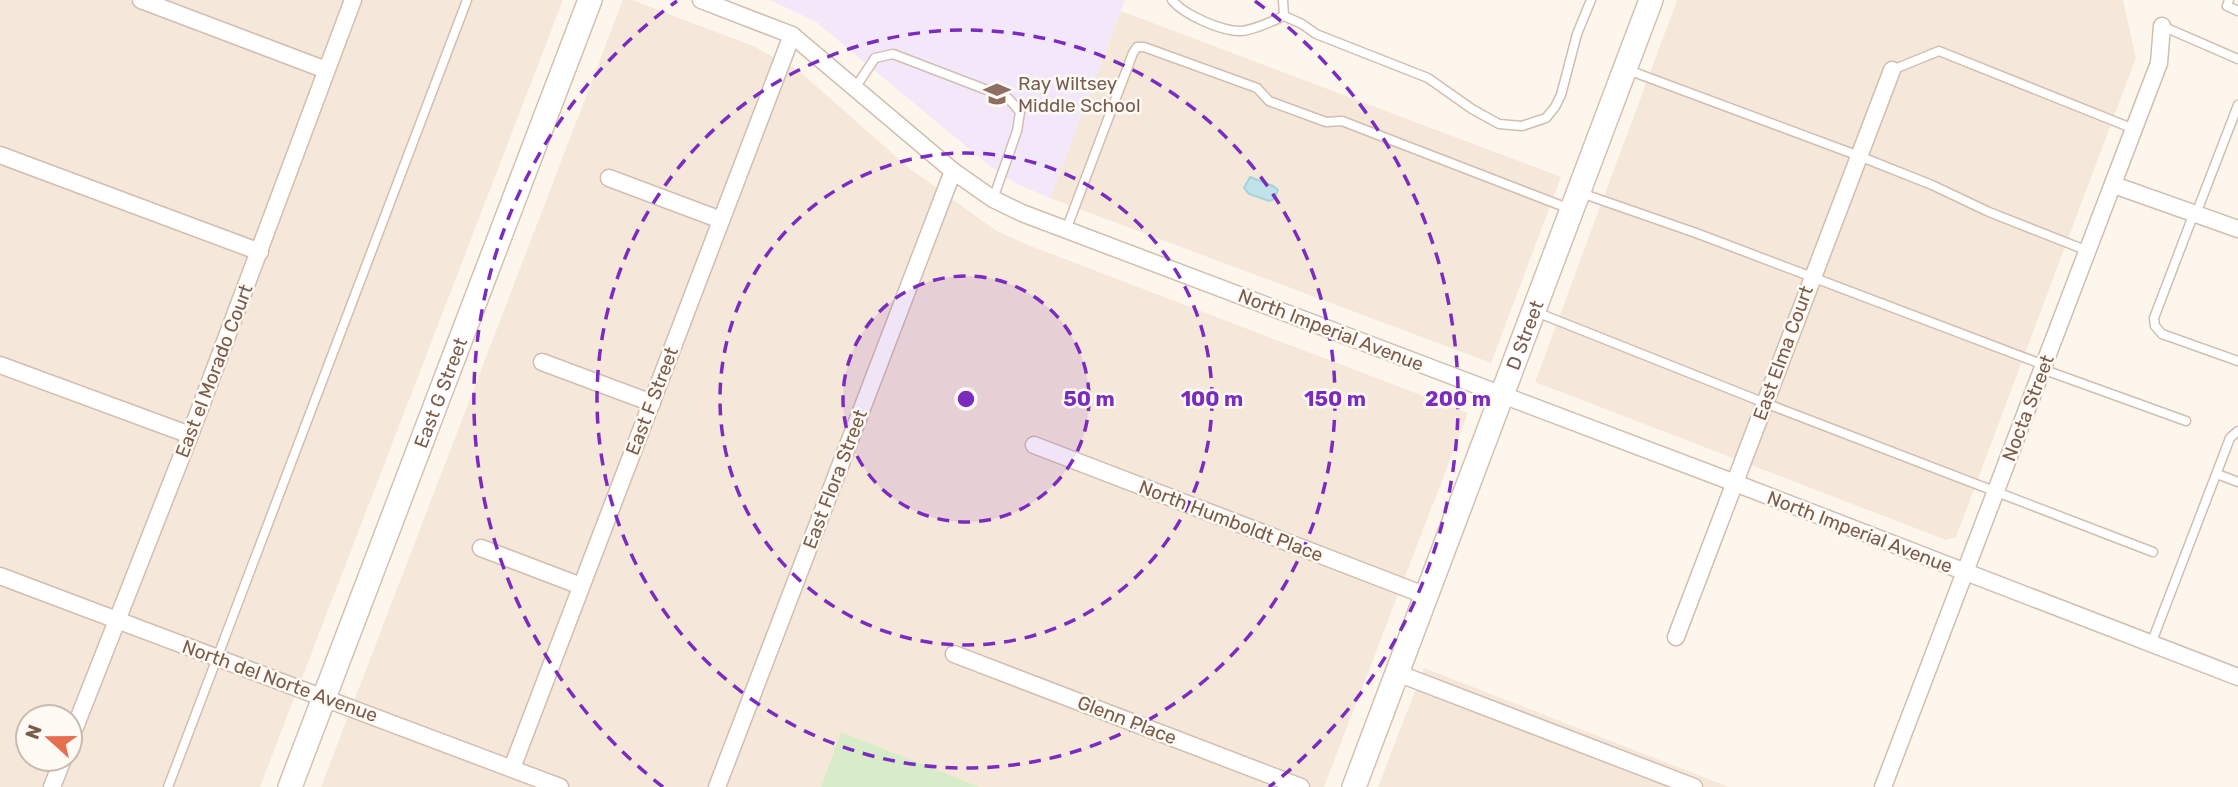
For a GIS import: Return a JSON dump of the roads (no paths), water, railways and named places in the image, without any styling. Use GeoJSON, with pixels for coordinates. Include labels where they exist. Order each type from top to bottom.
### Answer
{"type":"FeatureCollection","features":[{"type":"Feature","properties":{"kind":"street"},"geometry":{"type":"LineString","coordinates":[[141,0],[326,70]]}},
{"type":"Feature","properties":{"kind":"street","name":"East el Morado Court"},"geometry":{"type":"LineString","coordinates":[[84,703],[260,252],[353,0]]}},
{"type":"Feature","properties":{"kind":"street","name":"East G Street"},"geometry":{"type":"LineString","coordinates":[[290,787],[590,0]]}},
{"type":"Feature","properties":{"kind":"street","name":"North Imperial Avenue"},"geometry":{"type":"LineString","coordinates":[[701,0],[792,35],[953,171],[993,199],[1022,213],[2238,677]]}},
{"type":"Feature","properties":{"kind":"street","name":"D Street"},"geometry":{"type":"LineString","coordinates":[[1354,787],[1651,0]]}},
{"type":"Feature","properties":{"kind":"street","name":"Nocta Street"},"geometry":{"type":"LineString","coordinates":[[1883,787],[2159,63],[2162,26]]}},
{"type":"Feature","properties":{"kind":"street","name":"East F Street"},"geometry":{"type":"LineString","coordinates":[[512,768],[792,35]]}},
{"type":"Feature","properties":{"kind":"street","name":"East Elma Court"},"geometry":{"type":"LineString","coordinates":[[1676,637],[1892,70]]}},
{"type":"Feature","properties":{"kind":"street"},"geometry":{"type":"LineString","coordinates":[[0,155],[260,252]]}},
{"type":"Feature","properties":{"kind":"street","name":"East Flora Street"},"geometry":{"type":"LineString","coordinates":[[717,787],[953,171]]}},
{"type":"Feature","properties":{"kind":"street"},"geometry":{"type":"LineString","coordinates":[[609,178],[721,220]]}},
{"type":"Feature","properties":{"kind":"street"},"geometry":{"type":"LineString","coordinates":[[2113,185],[2238,229]]}},
{"type":"Feature","properties":{"kind":"street"},"geometry":{"type":"LineString","coordinates":[[542,362],[652,403]]}},
{"type":"Feature","properties":{"kind":"street"},"geometry":{"type":"LineString","coordinates":[[0,365],[190,435]]}},
{"type":"Feature","properties":{"kind":"street","name":"North Humboldt Place"},"geometry":{"type":"LineString","coordinates":[[1034,445],[1427,596]]}},
{"type":"Feature","properties":{"kind":"street"},"geometry":{"type":"LineString","coordinates":[[481,548],[581,586]]}},
{"type":"Feature","properties":{"kind":"street","name":"North del Norte Avenue"},"geometry":{"type":"LineString","coordinates":[[0,576],[560,787]]}},
{"type":"Feature","properties":{"kind":"street","name":"Glenn Place"},"geometry":{"type":"LineString","coordinates":[[954,654],[1301,787]]}},
{"type":"Feature","properties":{"kind":"street"},"geometry":{"type":"LineString","coordinates":[[1397,673],[1694,787]]}},
{"type":"Feature","properties":{"kind":"lane"},"geometry":{"type":"LineString","coordinates":[[168,787],[467,0]]}},
{"type":"Feature","properties":{"kind":"lane"},"geometry":{"type":"LineString","coordinates":[[1172,0],[1194,17],[1234,31],[1257,27],[1284,16],[1316,34],[1428,78],[1499,124],[1522,126],[1546,118],[1555,107],[1561,95],[1577,34],[1591,0]]}},
{"type":"Feature","properties":{"kind":"lane"},"geometry":{"type":"LineString","coordinates":[[1283,0],[1284,16]]}},
{"type":"Feature","properties":{"kind":"lane"},"geometry":{"type":"LineString","coordinates":[[2229,0],[2227,6],[2238,11]]}},
{"type":"Feature","properties":{"kind":"lane"},"geometry":{"type":"LineString","coordinates":[[2162,26],[2238,59]]}},
{"type":"Feature","properties":{"kind":"lane"},"geometry":{"type":"LineString","coordinates":[[1066,230],[1133,52],[1137,47],[1144,47],[1257,89],[1269,101],[1326,122],[1342,121],[1575,201],[1812,276],[2186,421]]}},
{"type":"Feature","properties":{"kind":"lane"},"geometry":{"type":"LineString","coordinates":[[1892,70],[1939,51],[2134,129]]}},
{"type":"Feature","properties":{"kind":"lane"},"geometry":{"type":"LineString","coordinates":[[855,88],[874,58],[893,54],[1008,98],[1020,112],[1017,131],[993,199]]}},
{"type":"Feature","properties":{"kind":"lane"},"geometry":{"type":"LineString","coordinates":[[1625,69],[1859,156],[2088,251]]}},
{"type":"Feature","properties":{"kind":"lane"},"geometry":{"type":"LineString","coordinates":[[2238,105],[2154,318],[2155,326],[2162,334],[2238,361]]}},
{"type":"Feature","properties":{"kind":"lane"},"geometry":{"type":"LineString","coordinates":[[1534,311],[2153,552]]}},
{"type":"Feature","properties":{"kind":"lane"},"geometry":{"type":"LineString","coordinates":[[2151,644],[2230,438],[2238,431]]}},
{"type":"Feature","properties":{"kind":"lane"},"geometry":{"type":"LineString","coordinates":[[2217,474],[2238,481]]}},
{"type":"Feature","properties":{"kind":"water"},"geometry":{"type":"Polygon","coordinates":[[[1250,177],[1278,190],[1274,199],[1269,201],[1249,194],[1244,188],[1250,177]]]}},
{"type":"Feature","properties":{"kind":"place","name":"Ray Wiltsey Middle School"},"geometry":{"type":"Point","coordinates":[997,94]}}]}
